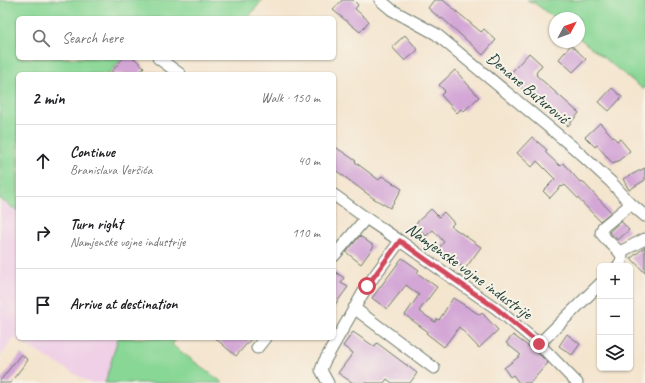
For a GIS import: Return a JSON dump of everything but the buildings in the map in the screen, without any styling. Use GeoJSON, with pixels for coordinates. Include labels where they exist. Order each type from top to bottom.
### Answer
{"type":"FeatureCollection","features":[{"type":"Feature","properties":{"kind":"street","name":"Đenane Buturović"},"geometry":{"type":"LineString","coordinates":[[380,0],[392,10],[422,25],[442,39],[574,148],[645,216]]}},
{"type":"Feature","properties":{"kind":"street"},"geometry":{"type":"LineString","coordinates":[[161,60],[177,72]]}},
{"type":"Feature","properties":{"kind":"street","name":"Namjenske vojne industrije"},"geometry":{"type":"LineString","coordinates":[[336,196],[497,309],[539,344],[577,383]]}},
{"type":"Feature","properties":{"kind":"street"},"geometry":{"type":"LineString","coordinates":[[620,263],[622,256],[620,252],[604,238],[601,233],[603,227],[631,204]]}},
{"type":"Feature","properties":{"kind":"street"},"geometry":{"type":"LineString","coordinates":[[336,254],[366,218]]}},
{"type":"Feature","properties":{"kind":"street"},"geometry":{"type":"LineString","coordinates":[[620,252],[645,240]]}},
{"type":"Feature","properties":{"kind":"street"},"geometry":{"type":"LineString","coordinates":[[328,383],[322,370],[324,362],[367,286],[400,241]]}},
{"type":"Feature","properties":{"kind":"street"},"geometry":{"type":"LineString","coordinates":[[539,344],[597,287]]}},
{"type":"Feature","properties":{"kind":"street"},"geometry":{"type":"LineString","coordinates":[[354,308],[434,368]]}},
{"type":"Feature","properties":{"kind":"street"},"geometry":{"type":"LineString","coordinates":[[256,348],[263,340]]}},
{"type":"Feature","properties":{"kind":"shaded area"},"geometry":{"type":"Polygon","coordinates":[[[0,199],[16,210],[16,339],[14,338],[0,357],[0,199]]]}},
{"type":"Feature","properties":{"kind":"shaded area"},"geometry":{"type":"Polygon","coordinates":[[[17,340],[117,340],[105,383],[90,383],[17,340]]]}},
{"type":"Feature","properties":{"kind":"green space"},"geometry":{"type":"Polygon","coordinates":[[[0,0],[262,0],[250,16],[16,16],[16,60],[120,60],[111,72],[16,72],[16,210],[0,199],[0,0]]]}},
{"type":"Feature","properties":{"kind":"green space"},"geometry":{"type":"Polygon","coordinates":[[[527,0],[645,0],[645,88],[643,89],[585,43],[585,12],[549,12],[549,14],[536,4],[527,0]]]}},
{"type":"Feature","properties":{"kind":"green space"},"geometry":{"type":"Polygon","coordinates":[[[117,340],[176,340],[172,345],[223,383],[105,383],[117,340]]]}},
{"type":"Feature","properties":{"kind":"route"},"geometry":{"type":"LineString","coordinates":[[367,286],[400,241],[497,309],[539,344]]}}]}
